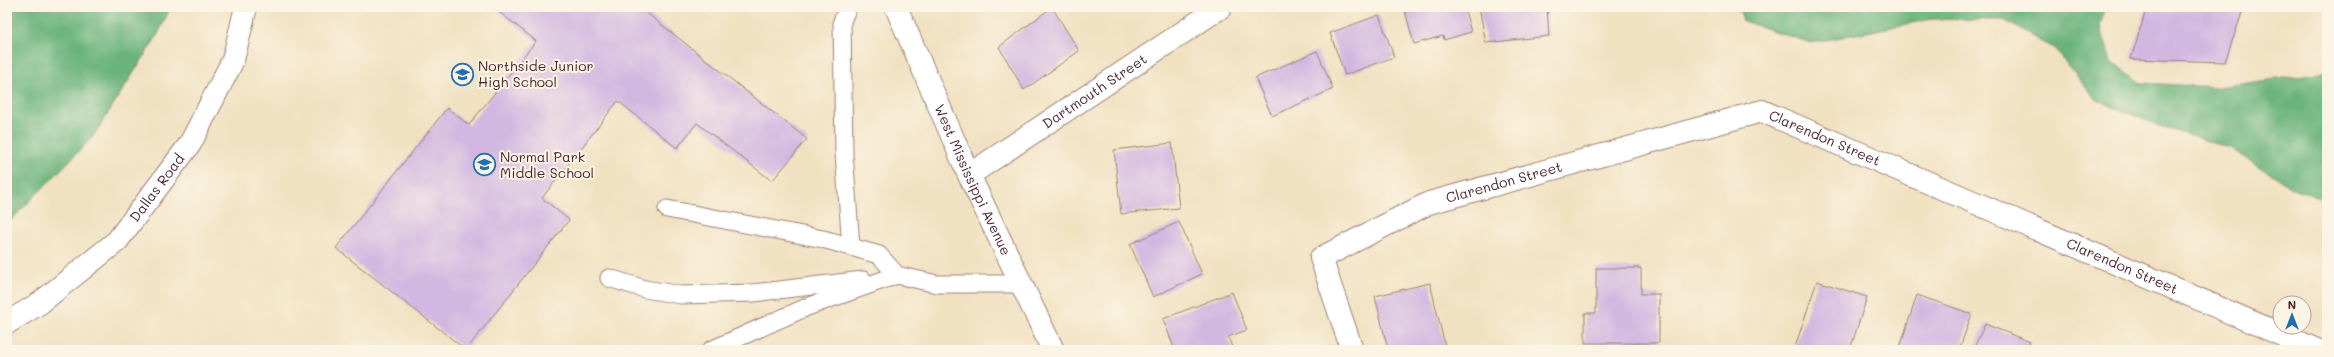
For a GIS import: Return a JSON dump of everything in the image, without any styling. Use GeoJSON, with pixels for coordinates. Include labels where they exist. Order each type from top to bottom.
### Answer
{"type":"FeatureCollection","features":[{"type":"Feature","properties":{"kind":"street","name":"Dallas Road"},"geometry":{"type":"LineString","coordinates":[[7,324],[40,303],[117,241],[190,144],[233,60],[246,7]]}},
{"type":"Feature","properties":{"kind":"street","name":"West Mississippi Avenue"},"geometry":{"type":"LineString","coordinates":[[896,7],[969,175],[1053,350]]}},
{"type":"Feature","properties":{"kind":"street","name":"Dartmouth Street"},"geometry":{"type":"LineString","coordinates":[[969,175],[1221,7]]}},
{"type":"Feature","properties":{"kind":"street","name":"Clarendon Street"},"geometry":{"type":"LineString","coordinates":[[1352,350],[1321,258],[1429,203],[1762,111],[2317,350]]}},
{"type":"Feature","properties":{"kind":"lane"},"geometry":{"type":"LineString","coordinates":[[848,7],[842,21],[842,36],[844,153],[851,247]]}},
{"type":"Feature","properties":{"kind":"lane"},"geometry":{"type":"LineString","coordinates":[[667,209],[823,239],[879,255],[896,275]]}},
{"type":"Feature","properties":{"kind":"lane"},"geometry":{"type":"LineString","coordinates":[[711,350],[806,307],[896,275]]}},
{"type":"Feature","properties":{"kind":"lane"},"geometry":{"type":"LineString","coordinates":[[609,278],[645,289],[682,295],[753,294],[896,275],[937,284],[1022,284]]}},
{"type":"Feature","properties":{"kind":"green space"},"geometry":{"type":"Polygon","coordinates":[[[7,7],[171,7],[157,36],[92,138],[7,224],[7,7]]]}},
{"type":"Feature","properties":{"kind":"green space"},"geometry":{"type":"Polygon","coordinates":[[[1739,7],[2106,7],[2100,25],[2111,61],[2141,83],[2218,87],[2327,72],[2327,201],[2291,187],[2230,148],[2162,127],[2096,100],[2055,49],[2004,20],[1932,19],[1811,43],[1743,21],[1739,7]]]}},
{"type":"Feature","properties":{"kind":"building","name":"Normal Park Middle School"},"geometry":{"type":"Polygon","coordinates":[[[493,7],[639,7],[807,139],[772,181],[697,123],[677,148],[618,101],[542,198],[569,220],[466,350],[336,248],[447,108],[469,125],[536,41],[493,7]]]}},
{"type":"Feature","properties":{"kind":"building"},"geometry":{"type":"Polygon","coordinates":[[[1052,7],[1079,51],[1024,90],[999,47],[1052,7]]]}},
{"type":"Feature","properties":{"kind":"building"},"geometry":{"type":"Polygon","coordinates":[[[1404,7],[1464,7],[1471,32],[1444,40],[1443,36],[1414,44],[1404,7]]]}},
{"type":"Feature","properties":{"kind":"building"},"geometry":{"type":"Polygon","coordinates":[[[1479,7],[1547,7],[1549,36],[1486,43],[1479,7]]]}},
{"type":"Feature","properties":{"kind":"building"},"geometry":{"type":"Polygon","coordinates":[[[2147,7],[2244,7],[2225,62],[2131,59],[2147,7]]]}},
{"type":"Feature","properties":{"kind":"building"},"geometry":{"type":"Polygon","coordinates":[[[1379,15],[1394,57],[1345,75],[1330,33],[1379,15]]]}},
{"type":"Feature","properties":{"kind":"building"},"geometry":{"type":"Polygon","coordinates":[[[1317,51],[1333,89],[1272,116],[1255,78],[1317,51]]]}},
{"type":"Feature","properties":{"kind":"building"},"geometry":{"type":"Polygon","coordinates":[[[1172,143],[1179,208],[1121,214],[1114,150],[1172,143]]]}},
{"type":"Feature","properties":{"kind":"building"},"geometry":{"type":"Polygon","coordinates":[[[1179,222],[1202,274],[1153,297],[1130,244],[1179,222]]]}},
{"type":"Feature","properties":{"kind":"building"},"geometry":{"type":"Polygon","coordinates":[[[1596,268],[1641,268],[1641,294],[1659,294],[1659,343],[1585,343],[1585,313],[1596,313],[1596,268]]]}},
{"type":"Feature","properties":{"kind":"building"},"geometry":{"type":"Polygon","coordinates":[[[1817,281],[1867,297],[1850,350],[1794,350],[1817,281]]]}},
{"type":"Feature","properties":{"kind":"building"},"geometry":{"type":"Polygon","coordinates":[[[1430,283],[1446,350],[1388,350],[1375,296],[1430,283]]]}},
{"type":"Feature","properties":{"kind":"building"},"geometry":{"type":"Polygon","coordinates":[[[1232,292],[1247,330],[1228,337],[1233,350],[1175,350],[1163,319],[1232,292]]]}},
{"type":"Feature","properties":{"kind":"building"},"geometry":{"type":"Polygon","coordinates":[[[1917,295],[1972,314],[1959,350],[1899,350],[1917,295]]]}},
{"type":"Feature","properties":{"kind":"building"},"geometry":{"type":"Polygon","coordinates":[[[1985,324],[2030,342],[2027,350],[1973,350],[1985,324]]]}},
{"type":"Feature","properties":{"kind":"place","name":"Northside Junior High School"},"geometry":{"type":"Point","coordinates":[463,74]}},
{"type":"Feature","properties":{"kind":"place","name":"Normal Park Middle School"},"geometry":{"type":"Point","coordinates":[485,165]}}]}
